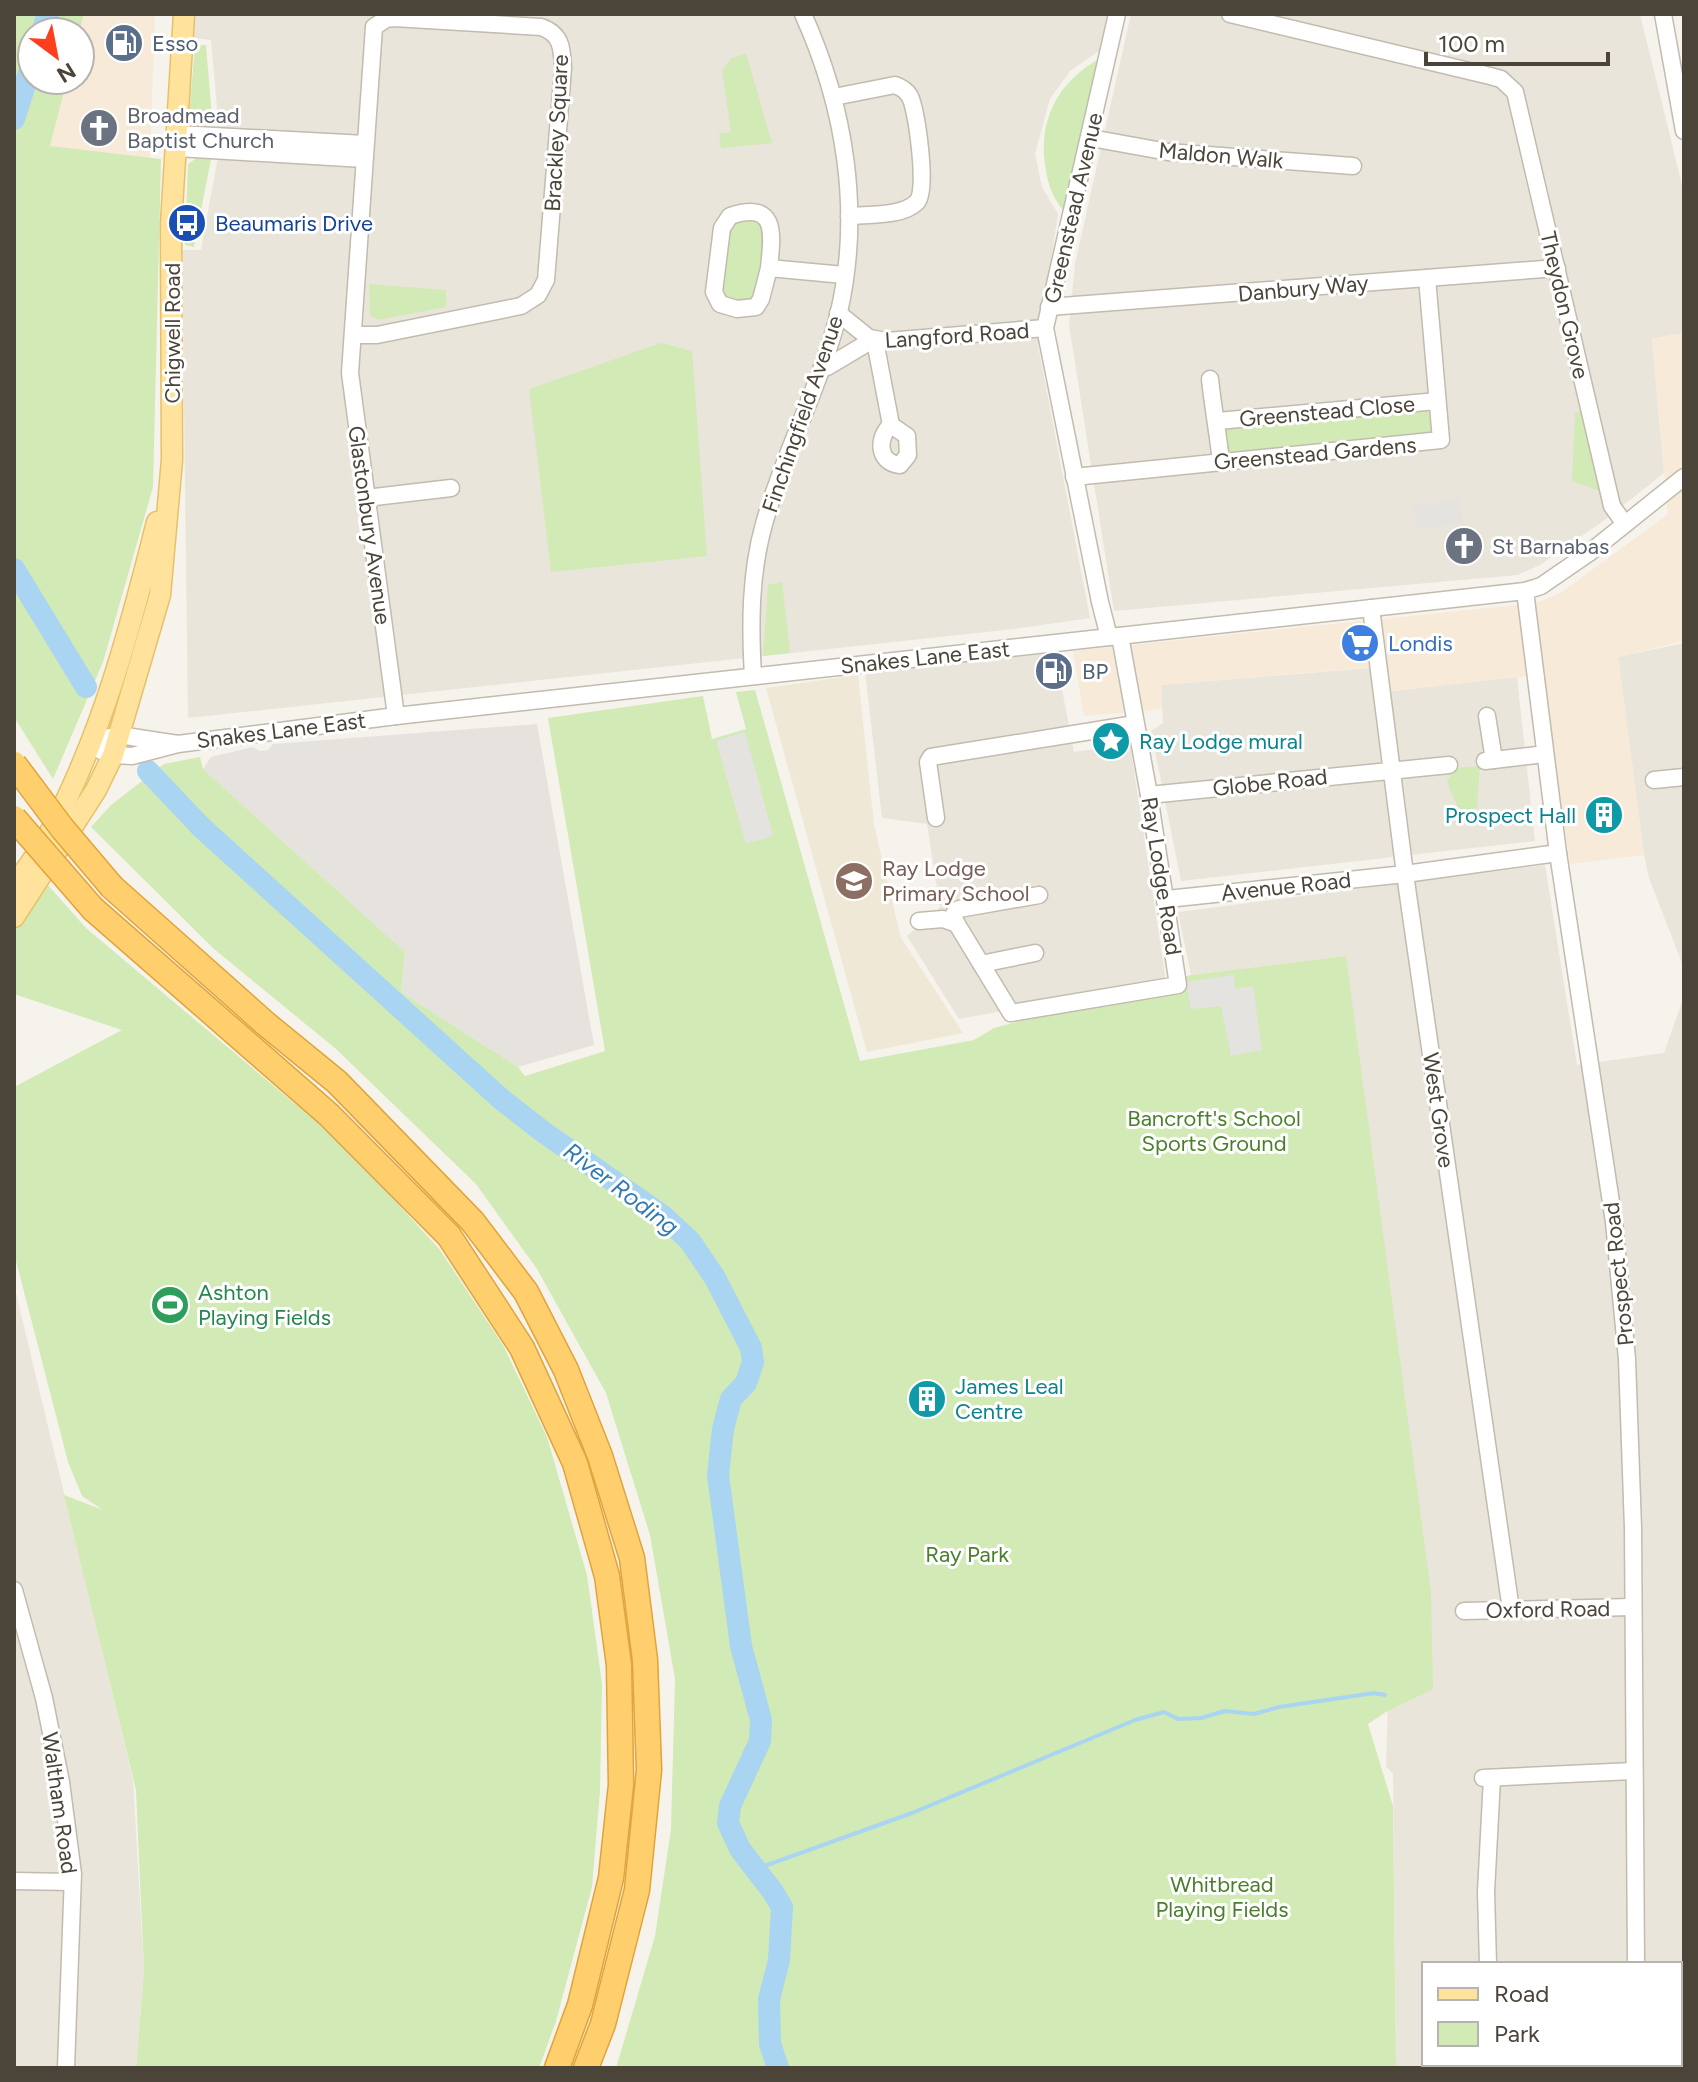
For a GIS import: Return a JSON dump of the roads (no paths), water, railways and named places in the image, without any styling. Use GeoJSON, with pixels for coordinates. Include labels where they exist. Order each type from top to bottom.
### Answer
{"type":"FeatureCollection","features":[{"type":"Feature","properties":{"kind":"highway"},"geometry":{"type":"LineString","coordinates":[[14,764],[112,887],[266,1024],[337,1082],[473,1222],[526,1292],[571,1385],[600,1456],[632,1558],[645,1660],[649,1770],[637,1890],[603,2024],[586,2068]]}},
{"type":"Feature","properties":{"kind":"highway"},"geometry":{"type":"LineString","coordinates":[[14,818],[93,909],[329,1115],[449,1236],[522,1348],[575,1463],[607,1576],[619,1665],[621,1785],[611,1878],[580,2005],[557,2068]]}},
{"type":"Feature","properties":{"kind":"main road","name":"Chigwell Road"},"geometry":{"type":"LineString","coordinates":[[14,917],[96,790],[116,745],[160,595],[172,460],[171,224],[184,14]]}},
{"type":"Feature","properties":{"kind":"main road","name":"Chigwell Road"},"geometry":{"type":"LineString","coordinates":[[14,887],[47,837],[92,741],[133,619],[172,460]]}},
{"type":"Feature","properties":{"kind":"street","name":"Finchingfield Avenue"},"geometry":{"type":"LineString","coordinates":[[753,676],[752,581],[761,536],[838,313],[849,216],[847,160],[834,97],[803,14]]}},
{"type":"Feature","properties":{"kind":"street","name":"Greenstead Avenue"},"geometry":{"type":"LineString","coordinates":[[1115,637],[1074,477],[1045,328],[1117,14]]}},
{"type":"Feature","properties":{"kind":"street","name":"Theydon Grove"},"geometry":{"type":"LineString","coordinates":[[1230,14],[1490,76],[1501,79],[1510,87],[1517,100],[1612,506],[1624,523]]}},
{"type":"Feature","properties":{"kind":"street"},"geometry":{"type":"LineString","coordinates":[[1663,14],[1684,131]]}},
{"type":"Feature","properties":{"kind":"street","name":"Brackley Square"},"geometry":{"type":"LineString","coordinates":[[394,18],[541,27],[552,31],[562,44],[563,68],[546,280],[538,295],[513,308],[377,335],[354,335],[374,27],[394,18]]}},
{"type":"Feature","properties":{"kind":"street"},"geometry":{"type":"LineString","coordinates":[[834,97],[895,85],[904,89],[912,102],[921,165],[922,194],[916,203],[894,211],[849,216]]}},
{"type":"Feature","properties":{"kind":"street","name":"Maldon Walk"},"geometry":{"type":"LineString","coordinates":[[1091,138],[1168,152],[1353,166]]}},
{"type":"Feature","properties":{"kind":"street"},"geometry":{"type":"LineString","coordinates":[[177,141],[365,151]]}},
{"type":"Feature","properties":{"kind":"street"},"geometry":{"type":"LineString","coordinates":[[760,215],[769,221],[773,233],[769,268],[756,307],[747,310],[728,307],[716,299],[714,292],[722,228],[730,216],[760,215]]}},
{"type":"Feature","properties":{"kind":"street"},"geometry":{"type":"LineString","coordinates":[[769,268],[844,275]]}},
{"type":"Feature","properties":{"kind":"street","name":"Danbury Way"},"geometry":{"type":"LineString","coordinates":[[1049,307],[1557,268]]}},
{"type":"Feature","properties":{"kind":"street","name":"Greenstead Gardens"},"geometry":{"type":"LineString","coordinates":[[1074,477],[1438,441],[1442,437],[1427,278]]}},
{"type":"Feature","properties":{"kind":"street","name":"Langford Road"},"geometry":{"type":"LineString","coordinates":[[838,313],[872,340]]}},
{"type":"Feature","properties":{"kind":"street","name":"Langford Road"},"geometry":{"type":"LineString","coordinates":[[822,366],[827,367],[872,340],[1045,328]]}},
{"type":"Feature","properties":{"kind":"street","name":"Glastonbury Avenue"},"geometry":{"type":"LineString","coordinates":[[354,335],[350,373],[396,716]]}},
{"type":"Feature","properties":{"kind":"street"},"geometry":{"type":"LineString","coordinates":[[872,340],[891,425]]}},
{"type":"Feature","properties":{"kind":"street","name":"Greenstead Close"},"geometry":{"type":"LineString","coordinates":[[1210,379],[1213,415],[1218,421],[1221,462]]}},
{"type":"Feature","properties":{"kind":"street","name":"Greenstead Close"},"geometry":{"type":"LineString","coordinates":[[1218,421],[1437,401]]}},
{"type":"Feature","properties":{"kind":"street","name":"Snakes Lane East"},"geometry":{"type":"LineString","coordinates":[[116,745],[178,744],[396,716],[1525,591],[1541,586],[1589,553],[1683,480]]}},
{"type":"Feature","properties":{"kind":"street"},"geometry":{"type":"LineString","coordinates":[[366,498],[451,488]]}},
{"type":"Feature","properties":{"kind":"street","name":"Prospect Road"},"geometry":{"type":"LineString","coordinates":[[1525,591],[1558,853],[1614,1222],[1623,1305],[1631,1437],[1636,1962]]}},
{"type":"Feature","properties":{"kind":"street","name":"West Grove"},"geometry":{"type":"LineString","coordinates":[[1371,608],[1405,874],[1511,1610]]}},
{"type":"Feature","properties":{"kind":"street","name":"Ray Lodge Road"},"geometry":{"type":"LineString","coordinates":[[956,922],[1011,1013],[1175,986],[1179,981],[1149,795],[1115,637]]}},
{"type":"Feature","properties":{"kind":"street"},"geometry":{"type":"LineString","coordinates":[[1487,716],[1490,761],[1545,754]]}},
{"type":"Feature","properties":{"kind":"street"},"geometry":{"type":"LineString","coordinates":[[936,818],[928,762],[931,757],[1135,724]]}},
{"type":"Feature","properties":{"kind":"street"},"geometry":{"type":"LineString","coordinates":[[92,741],[116,745]]}},
{"type":"Feature","properties":{"kind":"street","name":"Globe Road"},"geometry":{"type":"LineString","coordinates":[[1149,795],[1449,765]]}},
{"type":"Feature","properties":{"kind":"street"},"geometry":{"type":"LineString","coordinates":[[1654,780],[1684,777]]}},
{"type":"Feature","properties":{"kind":"street","name":"Avenue Road"},"geometry":{"type":"LineString","coordinates":[[1167,899],[1405,874],[1558,853]]}},
{"type":"Feature","properties":{"kind":"street"},"geometry":{"type":"LineString","coordinates":[[919,921],[943,919],[956,922],[954,914],[959,909],[1039,895]]}},
{"type":"Feature","properties":{"kind":"street"},"geometry":{"type":"LineString","coordinates":[[981,964],[1035,953]]}},
{"type":"Feature","properties":{"kind":"street","name":"Waltham Road"},"geometry":{"type":"LineString","coordinates":[[14,1590],[44,1698],[61,1782],[73,1874],[66,2068]]}},
{"type":"Feature","properties":{"kind":"street","name":"Oxford Road"},"geometry":{"type":"LineString","coordinates":[[1464,1611],[1633,1607]]}},
{"type":"Feature","properties":{"kind":"street"},"geometry":{"type":"LineString","coordinates":[[1488,1962],[1487,1778],[1633,1771]]}},
{"type":"Feature","properties":{"kind":"street"},"geometry":{"type":"LineString","coordinates":[[14,1881],[71,1882]]}},
{"type":"Feature","properties":{"kind":"waterway","name":"River Roding"},"geometry":{"type":"LineString","coordinates":[[14,119],[21,96]]}},
{"type":"Feature","properties":{"kind":"waterway","name":"River Roding"},"geometry":{"type":"LineString","coordinates":[[14,569],[86,687]]}},
{"type":"Feature","properties":{"kind":"waterway","name":"River Roding"},"geometry":{"type":"LineString","coordinates":[[148,771],[201,827],[501,1099],[663,1216],[690,1241],[715,1278],[751,1348],[753,1362],[746,1383],[731,1399],[723,1429],[718,1475],[741,1646],[761,1720],[760,1741],[730,1806],[728,1823],[740,1849],[782,1907],[779,1960],[769,1999],[770,2044],[778,2068]]}},
{"type":"Feature","properties":{"kind":"waterway"},"geometry":{"type":"LineString","coordinates":[[756,1869],[912,1813],[1135,1720],[1164,1712],[1178,1719],[1201,1718],[1225,1711],[1254,1714],[1279,1707],[1374,1693],[1385,1695]]}},
{"type":"Feature","properties":{"kind":"place","name":"Esso"},"geometry":{"type":"Point","coordinates":[124,43]}},
{"type":"Feature","properties":{"kind":"place","name":"Broadmead Baptist Church"},"geometry":{"type":"Point","coordinates":[99,128]}},
{"type":"Feature","properties":{"kind":"place","name":"Beaumaris Drive"},"geometry":{"type":"Point","coordinates":[187,223]}},
{"type":"Feature","properties":{"kind":"place","name":"St Barnabas"},"geometry":{"type":"Point","coordinates":[1464,546]}},
{"type":"Feature","properties":{"kind":"place","name":"Londis"},"geometry":{"type":"Point","coordinates":[1360,643]}},
{"type":"Feature","properties":{"kind":"place","name":"BP"},"geometry":{"type":"Point","coordinates":[1054,671]}},
{"type":"Feature","properties":{"kind":"place","name":"Ray Lodge mural"},"geometry":{"type":"Point","coordinates":[1111,741]}},
{"type":"Feature","properties":{"kind":"place","name":"Prospect Hall"},"geometry":{"type":"Point","coordinates":[1604,815]}},
{"type":"Feature","properties":{"kind":"place","name":"Ray Lodge Primary School"},"geometry":{"type":"Point","coordinates":[854,881]}},
{"type":"Feature","properties":{"kind":"place","name":"Ashton Playing Fields"},"geometry":{"type":"Point","coordinates":[170,1305]}},
{"type":"Feature","properties":{"kind":"place","name":"James Leal Centre"},"geometry":{"type":"Point","coordinates":[927,1399]}},
{"type":"Feature","properties":{"kind":"park label","name":"Bancroft's School Sports Ground"},"geometry":{"type":"Point","coordinates":[1214,1130]}},
{"type":"Feature","properties":{"kind":"park label","name":"Ray Park"},"geometry":{"type":"Point","coordinates":[967,1554]}},
{"type":"Feature","properties":{"kind":"park label","name":"Whitbread Playing Fields"},"geometry":{"type":"Point","coordinates":[1222,1896]}}]}
